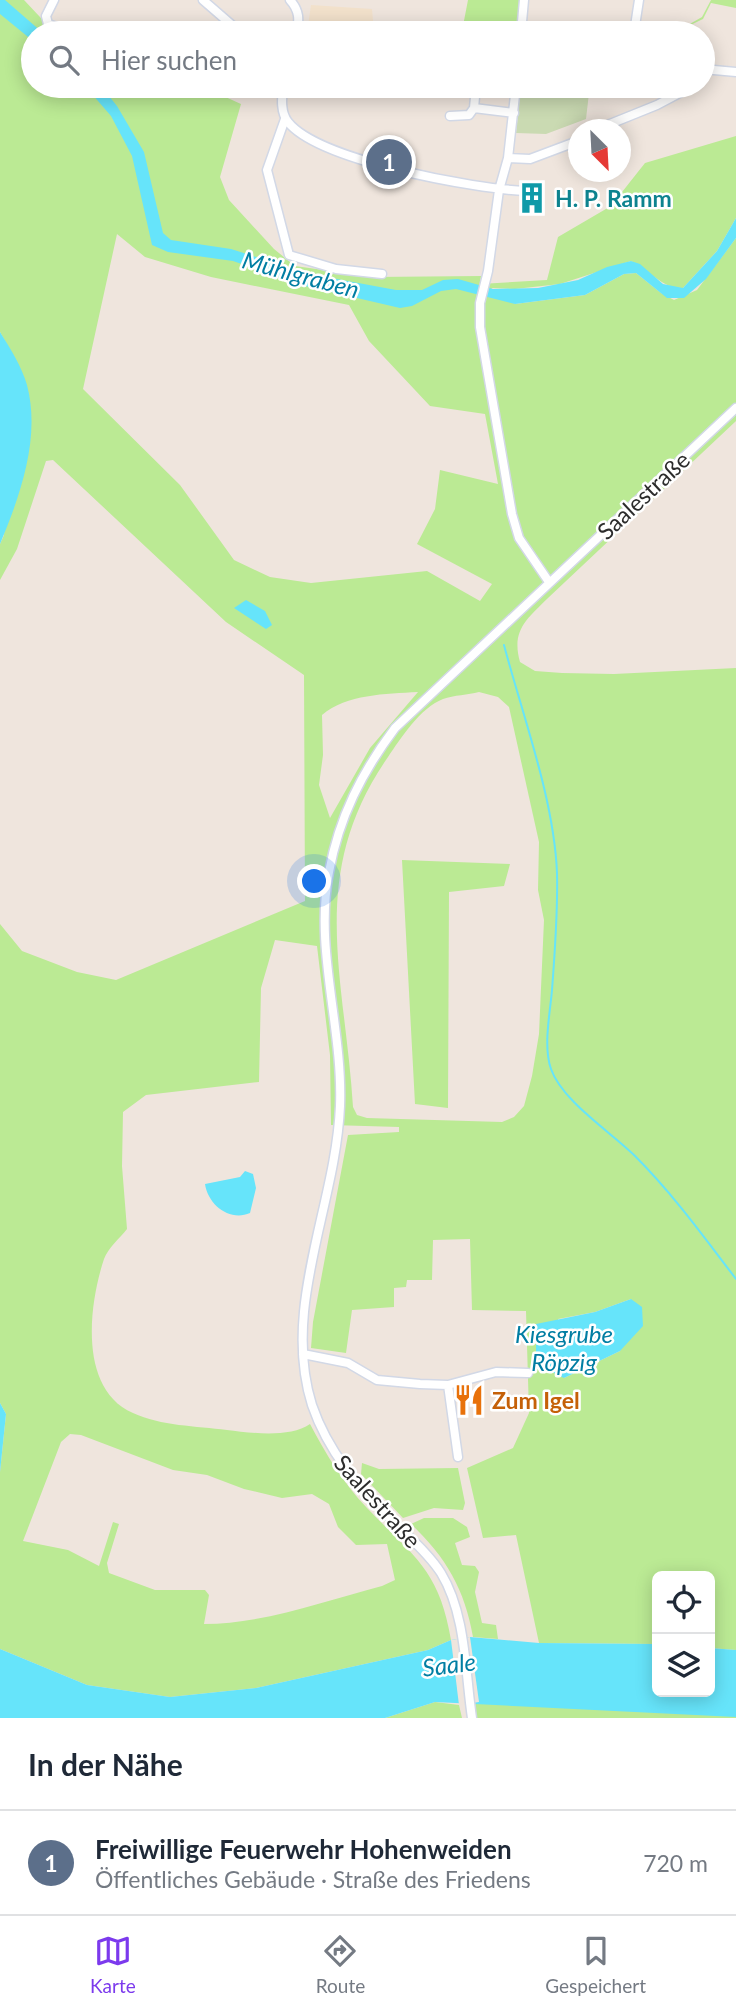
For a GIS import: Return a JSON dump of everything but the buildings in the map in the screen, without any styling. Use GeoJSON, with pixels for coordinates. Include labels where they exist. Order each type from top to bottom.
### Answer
{"type":"FeatureCollection","features":[{"type":"Feature","properties":{"kind":"street"},"geometry":{"type":"LineString","coordinates":[[47,21],[46,16],[54,0]]}},
{"type":"Feature","properties":{"kind":"street"},"geometry":{"type":"LineString","coordinates":[[203,0],[227,21]]}},
{"type":"Feature","properties":{"kind":"street"},"geometry":{"type":"LineString","coordinates":[[290,0],[297,7],[298,21]]}},
{"type":"Feature","properties":{"kind":"street"},"geometry":{"type":"LineString","coordinates":[[522,21],[524,0]]}},
{"type":"Feature","properties":{"kind":"street"},"geometry":{"type":"LineString","coordinates":[[636,21],[639,0]]}},
{"type":"Feature","properties":{"kind":"street"},"geometry":{"type":"LineString","coordinates":[[715,70],[736,72]]}},
{"type":"Feature","properties":{"kind":"street"},"geometry":{"type":"LineString","coordinates":[[282,98],[285,119],[299,132],[361,159],[499,190],[526,191]]}},
{"type":"Feature","properties":{"kind":"street"},"geometry":{"type":"LineString","coordinates":[[450,116],[465,117],[474,108],[475,98]]}},
{"type":"Feature","properties":{"kind":"street"},"geometry":{"type":"LineString","coordinates":[[515,98],[509,158],[499,190],[480,303],[480,327],[512,514],[519,538],[549,582]]}},
{"type":"Feature","properties":{"kind":"street"},"geometry":{"type":"LineString","coordinates":[[623,119],[670,98]]}},
{"type":"Feature","properties":{"kind":"street"},"geometry":{"type":"LineString","coordinates":[[474,108],[514,113]]}},
{"type":"Feature","properties":{"kind":"street"},"geometry":{"type":"LineString","coordinates":[[285,119],[267,170],[289,255],[336,269],[382,274]]}},
{"type":"Feature","properties":{"kind":"street"},"geometry":{"type":"LineString","coordinates":[[509,158],[530,159],[568,145]]}},
{"type":"Feature","properties":{"kind":"street","name":"Saalestraße"},"geometry":{"type":"LineString","coordinates":[[472,1718],[454,1602],[440,1572],[366,1494],[337,1458],[312,1405],[303,1354],[304,1309],[332,1174],[340,1114],[340,1072],[324,931],[328,875],[339,831],[359,781],[395,728],[736,408]]}},
{"type":"Feature","properties":{"kind":"street"},"geometry":{"type":"LineString","coordinates":[[303,1354],[348,1363],[377,1380],[447,1385],[496,1373],[528,1373]]}},
{"type":"Feature","properties":{"kind":"street"},"geometry":{"type":"LineString","coordinates":[[447,1385],[458,1457]]}},
{"type":"Feature","properties":{"kind":"shaded area"},"geometry":{"type":"Polygon","coordinates":[[[311,5],[372,9],[373,21],[309,21],[311,5]]]}},
{"type":"Feature","properties":{"kind":"green space"},"geometry":{"type":"Polygon","coordinates":[[[0,0],[24,0],[44,21],[21,21],[21,98],[228,98],[241,104],[220,177],[229,200],[274,249],[295,266],[373,277],[481,276],[480,284],[547,280],[558,237],[611,206],[645,163],[736,136],[736,218],[717,251],[683,288],[662,282],[631,261],[560,284],[515,289],[491,288],[515,304],[585,295],[624,274],[636,273],[674,300],[697,290],[736,238],[736,421],[534,612],[519,633],[518,651],[520,662],[535,671],[614,674],[736,668],[736,1650],[715,1648],[715,1571],[652,1571],[652,1644],[539,1643],[516,1535],[483,1538],[467,1468],[513,1448],[529,1413],[526,1311],[472,1310],[470,1239],[433,1240],[432,1280],[407,1280],[406,1287],[394,1288],[394,1307],[352,1310],[346,1353],[311,1348],[313,1322],[348,1135],[399,1132],[399,1127],[331,1125],[330,1055],[317,946],[275,940],[261,988],[259,1082],[146,1095],[123,1112],[122,1166],[127,1229],[104,1259],[94,1299],[92,1344],[96,1366],[103,1385],[115,1401],[133,1413],[155,1421],[270,1433],[292,1431],[310,1424],[350,1489],[411,1553],[432,1580],[446,1616],[451,1640],[428,1650],[256,1688],[170,1697],[87,1685],[0,1649],[0,1472],[6,1414],[0,1403],[0,924],[22,951],[77,972],[116,980],[305,901],[304,675],[226,622],[53,460],[46,461],[17,549],[0,580],[0,544],[4,535],[15,359],[0,332],[0,0]],[[117,234],[83,389],[180,485],[234,560],[270,577],[311,583],[427,571],[480,601],[492,584],[417,544],[435,509],[440,470],[498,484],[485,414],[430,406],[369,341],[349,305],[211,277],[145,257],[117,234]],[[418,692],[355,699],[322,715],[323,755],[319,785],[330,818],[370,748],[418,692]],[[479,692],[443,699],[427,709],[412,724],[388,757],[363,801],[347,843],[339,885],[337,927],[353,1107],[357,1115],[367,1118],[502,1122],[514,1117],[524,1106],[539,1034],[544,920],[538,890],[539,842],[509,707],[498,697],[479,692]],[[631,1299],[595,1312],[558,1319],[564,1378],[620,1351],[631,1299]],[[70,1434],[61,1442],[23,1541],[68,1550],[99,1566],[113,1522],[119,1524],[107,1563],[109,1573],[155,1590],[205,1590],[209,1595],[204,1624],[271,1616],[382,1586],[395,1580],[387,1544],[356,1545],[338,1527],[329,1504],[312,1494],[282,1498],[244,1489],[207,1475],[173,1470],[81,1435],[70,1434]]]}},
{"type":"Feature","properties":{"kind":"green space"},"geometry":{"type":"Polygon","coordinates":[[[468,0],[521,0],[518,21],[464,21],[468,0]]]}},
{"type":"Feature","properties":{"kind":"green space"},"geometry":{"type":"Polygon","coordinates":[[[711,0],[736,0],[736,8],[711,3],[703,19],[695,21],[702,17],[711,0]]]}},
{"type":"Feature","properties":{"kind":"green space"},"geometry":{"type":"Polygon","coordinates":[[[520,98],[588,98],[586,119],[568,119],[568,126],[546,134],[516,133],[520,98]]]}},
{"type":"Feature","properties":{"kind":"green space"},"geometry":{"type":"Polygon","coordinates":[[[402,860],[510,864],[504,886],[449,892],[448,1108],[415,1104],[402,860]]]}},
{"type":"Feature","properties":{"kind":"green space"},"geometry":{"type":"Polygon","coordinates":[[[362,1463],[379,1469],[458,1468],[465,1503],[463,1510],[434,1508],[403,1518],[361,1474],[362,1463]]]}},
{"type":"Feature","properties":{"kind":"green space"},"geometry":{"type":"Polygon","coordinates":[[[424,1518],[453,1518],[467,1527],[470,1537],[455,1543],[462,1565],[475,1566],[479,1572],[475,1592],[482,1623],[496,1625],[498,1639],[473,1637],[465,1604],[452,1575],[434,1549],[411,1524],[424,1518]]]}},
{"type":"Feature","properties":{"kind":"green space"},"geometry":{"type":"Polygon","coordinates":[[[736,1674],[736,1718],[475,1718],[474,1703],[479,1702],[703,1714],[708,1697],[715,1697],[715,1689],[736,1674]]]}},
{"type":"Feature","properties":{"kind":"green space"},"geometry":{"type":"Polygon","coordinates":[[[435,1702],[459,1705],[462,1718],[385,1718],[435,1702]]]}},
{"type":"Feature","properties":{"kind":"water"},"geometry":{"type":"Polygon","coordinates":[[[0,0],[5,0],[29,21],[21,21],[21,31],[0,14],[0,0]]]}},
{"type":"Feature","properties":{"kind":"water","name":"Mühlgraben"},"geometry":{"type":"Polygon","coordinates":[[[95,98],[111,98],[144,152],[163,233],[171,240],[231,249],[310,274],[396,290],[422,290],[443,280],[458,279],[493,289],[538,288],[578,280],[607,267],[631,261],[640,264],[663,284],[683,288],[717,251],[736,218],[736,238],[706,279],[684,298],[667,298],[636,273],[624,274],[585,295],[515,304],[456,289],[441,291],[412,306],[400,308],[301,285],[233,261],[168,252],[152,245],[132,156],[111,116],[95,98]]]}},
{"type":"Feature","properties":{"kind":"water"},"geometry":{"type":"Polygon","coordinates":[[[0,332],[25,378],[32,425],[21,487],[0,544],[0,332]]]}},
{"type":"Feature","properties":{"kind":"water"},"geometry":{"type":"Polygon","coordinates":[[[246,600],[265,611],[272,625],[266,629],[234,608],[246,600]]]}},
{"type":"Feature","properties":{"kind":"water"},"geometry":{"type":"Polygon","coordinates":[[[245,1171],[253,1174],[256,1188],[250,1213],[235,1215],[221,1210],[210,1199],[205,1184],[240,1177],[245,1171]]]}},
{"type":"Feature","properties":{"kind":"water","name":"Kiesgrube Röpzig"},"geometry":{"type":"Polygon","coordinates":[[[631,1299],[642,1307],[643,1326],[620,1351],[564,1378],[536,1364],[536,1324],[595,1312],[631,1299]]]}},
{"type":"Feature","properties":{"kind":"water"},"geometry":{"type":"Polygon","coordinates":[[[0,1403],[6,1414],[0,1472],[0,1403]]]}},
{"type":"Feature","properties":{"kind":"water","name":"Saale"},"geometry":{"type":"Polygon","coordinates":[[[470,1637],[539,1643],[652,1644],[652,1697],[715,1697],[715,1648],[736,1650],[736,1717],[435,1702],[385,1718],[0,1718],[0,1649],[87,1685],[170,1697],[256,1688],[428,1650],[451,1640],[470,1637]]]}},
{"type":"Feature","properties":{"kind":"pier"},"geometry":{"type":"Polygon","coordinates":[[[470,1637],[479,1702],[459,1705],[451,1640],[470,1637]]]}},
{"type":"Feature","properties":{"kind":"waterway"},"geometry":{"type":"LineString","coordinates":[[504,645],[544,787],[555,845],[557,917],[547,1040],[551,1069],[576,1105],[635,1156],[662,1185],[736,1279]]}},
{"type":"Feature","properties":{"kind":"place","name":"Freiwillige Feuerwehr Hohenweiden"},"geometry":{"type":"Point","coordinates":[389,162]}},
{"type":"Feature","properties":{"kind":"place","name":"H. P. Ramm"},"geometry":{"type":"Point","coordinates":[532,198]}},
{"type":"Feature","properties":{"kind":"place","name":"Zum Igel"},"geometry":{"type":"Point","coordinates":[469,1400]}}]}
